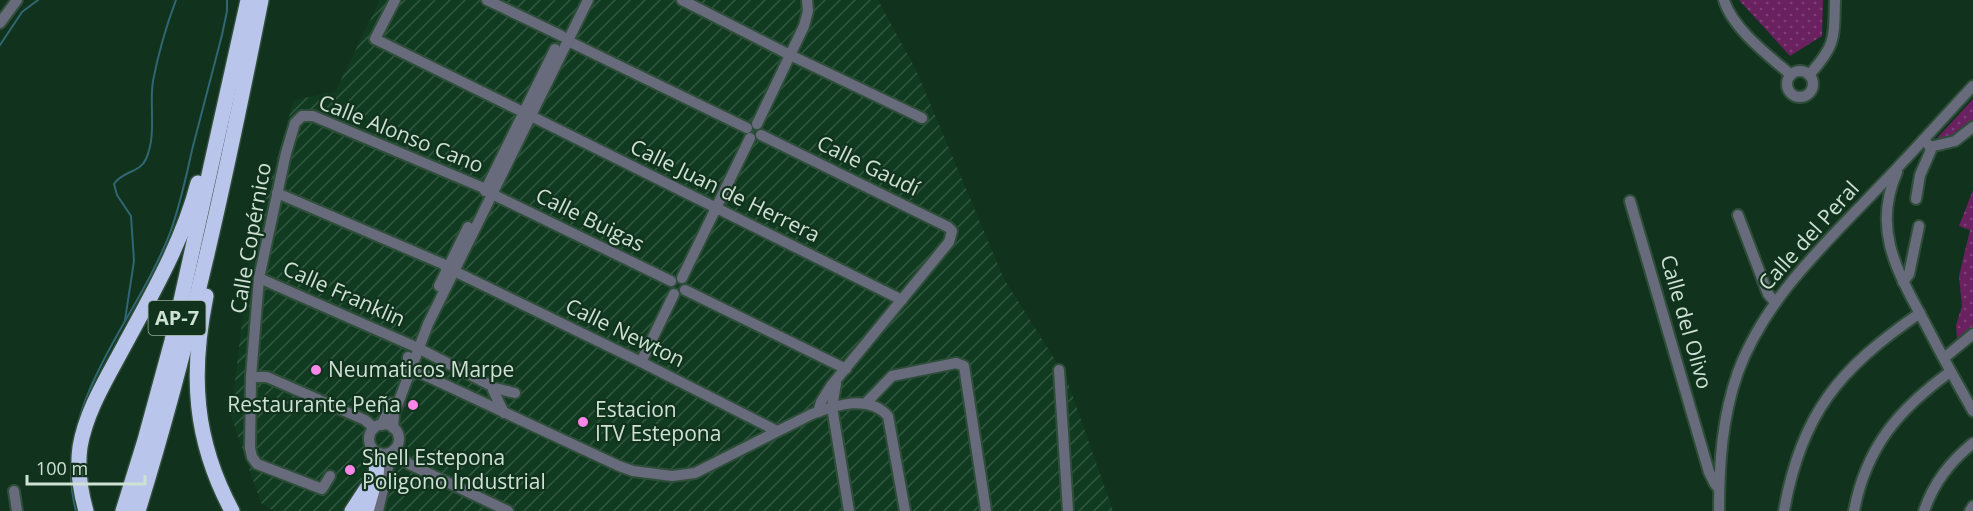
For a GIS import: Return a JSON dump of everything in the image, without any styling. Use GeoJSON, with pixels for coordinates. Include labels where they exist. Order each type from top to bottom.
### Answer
{"type":"FeatureCollection","features":[{"type":"Feature","properties":{"kind":"highway"},"geometry":{"type":"LineString","coordinates":[[86,511],[81,492],[79,462],[87,420],[183,231],[204,159],[221,121],[248,0]]}},
{"type":"Feature","properties":{"kind":"highway"},"geometry":{"type":"LineString","coordinates":[[232,511],[209,460],[198,412],[197,376],[199,341],[212,270],[214,220],[239,112],[261,0]]}},
{"type":"Feature","properties":{"kind":"highway","name":"AP-7"},"geometry":{"type":"LineString","coordinates":[[123,511],[172,341],[221,121]]}},
{"type":"Feature","properties":{"kind":"highway","name":"AP-7"},"geometry":{"type":"LineString","coordinates":[[138,511],[178,372],[214,220]]}},
{"type":"Feature","properties":{"kind":"highway"},"geometry":{"type":"LineString","coordinates":[[366,511],[384,455]]}},
{"type":"Feature","properties":{"kind":"highway"},"geometry":{"type":"LineString","coordinates":[[352,511],[367,488]]}},
{"type":"Feature","properties":{"kind":"street"},"geometry":{"type":"LineString","coordinates":[[0,24],[17,0]]}},
{"type":"Feature","properties":{"kind":"street","name":"Calle Juan de Herrera"},"geometry":{"type":"LineString","coordinates":[[395,0],[375,39],[902,300]]}},
{"type":"Feature","properties":{"kind":"street","name":"Calle Gaudí"},"geometry":{"type":"LineString","coordinates":[[487,0],[948,227],[952,231],[949,243],[902,300]]}},
{"type":"Feature","properties":{"kind":"street"},"geometry":{"type":"LineString","coordinates":[[565,38],[580,0]]}},
{"type":"Feature","properties":{"kind":"street"},"geometry":{"type":"LineString","coordinates":[[508,511],[409,464],[384,455],[370,445],[369,436],[383,427],[415,347],[451,270],[565,38],[588,0]]}},
{"type":"Feature","properties":{"kind":"street"},"geometry":{"type":"LineString","coordinates":[[682,0],[922,118]]}},
{"type":"Feature","properties":{"kind":"street"},"geometry":{"type":"LineString","coordinates":[[682,278],[790,55],[806,19],[807,0]]}},
{"type":"Feature","properties":{"kind":"street"},"geometry":{"type":"LineString","coordinates":[[1724,0],[1727,10],[1737,24],[1791,75]]}},
{"type":"Feature","properties":{"kind":"street"},"geometry":{"type":"LineString","coordinates":[[1809,75],[1827,54],[1833,42],[1835,0]]}},
{"type":"Feature","properties":{"kind":"street"},"geometry":{"type":"LineString","coordinates":[[1802,71],[1809,75],[1812,83],[1810,92],[1799,97],[1793,95],[1786,84],[1791,75],[1802,71]]}},
{"type":"Feature","properties":{"kind":"street","name":"Calle del Peral"},"geometry":{"type":"LineString","coordinates":[[1719,511],[1726,413],[1738,372],[1753,339],[1775,302],[1798,273],[1900,166],[1927,143],[1973,86]]}},
{"type":"Feature","properties":{"kind":"street"},"geometry":{"type":"LineString","coordinates":[[489,191],[496,169],[512,136],[527,114]]}},
{"type":"Feature","properties":{"kind":"street","name":"Calle Alonso Cano"},"geometry":{"type":"LineString","coordinates":[[302,116],[313,116],[489,191]]}},
{"type":"Feature","properties":{"kind":"street","name":"Calle Copérnico"},"geometry":{"type":"LineString","coordinates":[[302,116],[295,123],[286,153],[259,278],[251,377],[250,448],[257,464],[322,489],[330,476]]}},
{"type":"Feature","properties":{"kind":"street"},"geometry":{"type":"LineString","coordinates":[[1916,199],[1919,179],[1930,153],[1927,143],[1955,141],[1973,127]]}},
{"type":"Feature","properties":{"kind":"street"},"geometry":{"type":"LineString","coordinates":[[1900,166],[1888,199],[1887,235],[1892,255],[1903,282],[1973,411]]}},
{"type":"Feature","properties":{"kind":"street"},"geometry":{"type":"LineString","coordinates":[[1879,188],[1888,199]]}},
{"type":"Feature","properties":{"kind":"street","name":"Calle Buigas"},"geometry":{"type":"LineString","coordinates":[[489,191],[670,281]]}},
{"type":"Feature","properties":{"kind":"street","name":"Calle Newton"},"geometry":{"type":"LineString","coordinates":[[277,193],[443,264],[777,431]]}},
{"type":"Feature","properties":{"kind":"street","name":"Calle del Olivo"},"geometry":{"type":"LineString","coordinates":[[1630,201],[1704,454],[1711,476],[1719,489]]}},
{"type":"Feature","properties":{"kind":"street"},"geometry":{"type":"LineString","coordinates":[[1738,215],[1768,294],[1775,302]]}},
{"type":"Feature","properties":{"kind":"street"},"geometry":{"type":"LineString","coordinates":[[1903,282],[1908,274],[1919,226]]}},
{"type":"Feature","properties":{"kind":"street"},"geometry":{"type":"LineString","coordinates":[[415,347],[427,310],[451,270]]}},
{"type":"Feature","properties":{"kind":"street"},"geometry":{"type":"LineString","coordinates":[[682,278],[677,277],[670,281],[670,290],[680,292],[846,369]]}},
{"type":"Feature","properties":{"kind":"street","name":"Calle Franklin"},"geometry":{"type":"LineString","coordinates":[[259,278],[415,347],[490,386],[514,393]]}},
{"type":"Feature","properties":{"kind":"street"},"geometry":{"type":"LineString","coordinates":[[641,362],[686,285],[682,278]]}},
{"type":"Feature","properties":{"kind":"street"},"geometry":{"type":"LineString","coordinates":[[818,412],[821,402],[837,379],[902,300]]}},
{"type":"Feature","properties":{"kind":"street"},"geometry":{"type":"LineString","coordinates":[[1784,511],[1795,460],[1824,402],[1857,362],[1883,339],[1920,313]]}},
{"type":"Feature","properties":{"kind":"street"},"geometry":{"type":"LineString","coordinates":[[1944,358],[1973,334]]}},
{"type":"Feature","properties":{"kind":"street"},"geometry":{"type":"LineString","coordinates":[[409,362],[471,398],[619,466],[641,472],[672,476],[695,473],[818,412],[832,407],[866,402],[881,408],[888,416],[905,511]]}},
{"type":"Feature","properties":{"kind":"street"},"geometry":{"type":"LineString","coordinates":[[866,402],[892,376],[956,363],[964,366],[986,511]]}},
{"type":"Feature","properties":{"kind":"street"},"geometry":{"type":"LineString","coordinates":[[1059,370],[1068,511]]}},
{"type":"Feature","properties":{"kind":"street"},"geometry":{"type":"LineString","coordinates":[[1854,511],[1858,490],[1867,465],[1888,429],[1917,398],[1950,372]]}},
{"type":"Feature","properties":{"kind":"street"},"geometry":{"type":"LineString","coordinates":[[251,377],[267,377],[396,432],[398,441],[384,455],[358,511]]}},
{"type":"Feature","properties":{"kind":"street"},"geometry":{"type":"LineString","coordinates":[[837,379],[832,407],[849,511]]}},
{"type":"Feature","properties":{"kind":"street"},"geometry":{"type":"LineString","coordinates":[[471,398],[490,386],[504,413]]}},
{"type":"Feature","properties":{"kind":"street"},"geometry":{"type":"LineString","coordinates":[[1924,511],[1939,478],[1953,460],[1973,443]]}},
{"type":"Feature","properties":{"kind":"street"},"geometry":{"type":"LineString","coordinates":[[1704,454],[1722,451]]}},
{"type":"Feature","properties":{"kind":"street"},"geometry":{"type":"LineString","coordinates":[[378,511],[388,467],[384,455]]}},
{"type":"Feature","properties":{"kind":"street"},"geometry":{"type":"LineString","coordinates":[[14,491],[17,511]]}},
{"type":"Feature","properties":{"kind":"street"},"geometry":{"type":"LineString","coordinates":[[1970,511],[1973,506]]}},
{"type":"Feature","properties":{"kind":"shaded area"},"geometry":{"type":"Polygon","coordinates":[[[380,0],[878,0],[916,70],[1004,279],[1066,377],[1113,511],[274,511],[261,503],[231,416],[250,253],[294,100],[335,92],[380,0]]]}},
{"type":"Feature","properties":{"kind":"shaded area"},"geometry":{"type":"Polygon","coordinates":[[[1739,0],[1823,0],[1822,36],[1790,56],[1739,0]]]}},
{"type":"Feature","properties":{"kind":"shaded area"},"geometry":{"type":"Polygon","coordinates":[[[1973,99],[1973,121],[1951,138],[1937,141],[1938,137],[1973,99]]]}},
{"type":"Feature","properties":{"kind":"shaded area"},"geometry":{"type":"Polygon","coordinates":[[[1973,190],[1973,329],[1957,340],[1956,325],[1962,306],[1959,276],[1970,230],[1959,226],[1973,190]]]}},
{"type":"Feature","properties":{"kind":"waterway"},"geometry":{"type":"LineString","coordinates":[[0,45],[22,12],[38,0]]}},
{"type":"Feature","properties":{"kind":"waterway"},"geometry":{"type":"LineString","coordinates":[[125,320],[134,261],[131,216],[117,195],[114,184],[140,167],[146,159],[152,130],[153,81],[176,0]]}},
{"type":"Feature","properties":{"kind":"waterway"},"geometry":{"type":"LineString","coordinates":[[76,511],[71,474],[74,437],[85,402],[100,368],[155,267],[170,233],[222,35],[227,0]]}},
{"type":"Feature","properties":{"kind":"place","name":"Neumaticos Marpe"},"geometry":{"type":"Point","coordinates":[316,370]}},
{"type":"Feature","properties":{"kind":"place","name":"Restaurante Peña"},"geometry":{"type":"Point","coordinates":[413,405]}},
{"type":"Feature","properties":{"kind":"place","name":"Estacion ITV Estepona"},"geometry":{"type":"Point","coordinates":[583,422]}},
{"type":"Feature","properties":{"kind":"place","name":"Shell Estepona Poligono Industrial"},"geometry":{"type":"Point","coordinates":[350,470]}}]}
